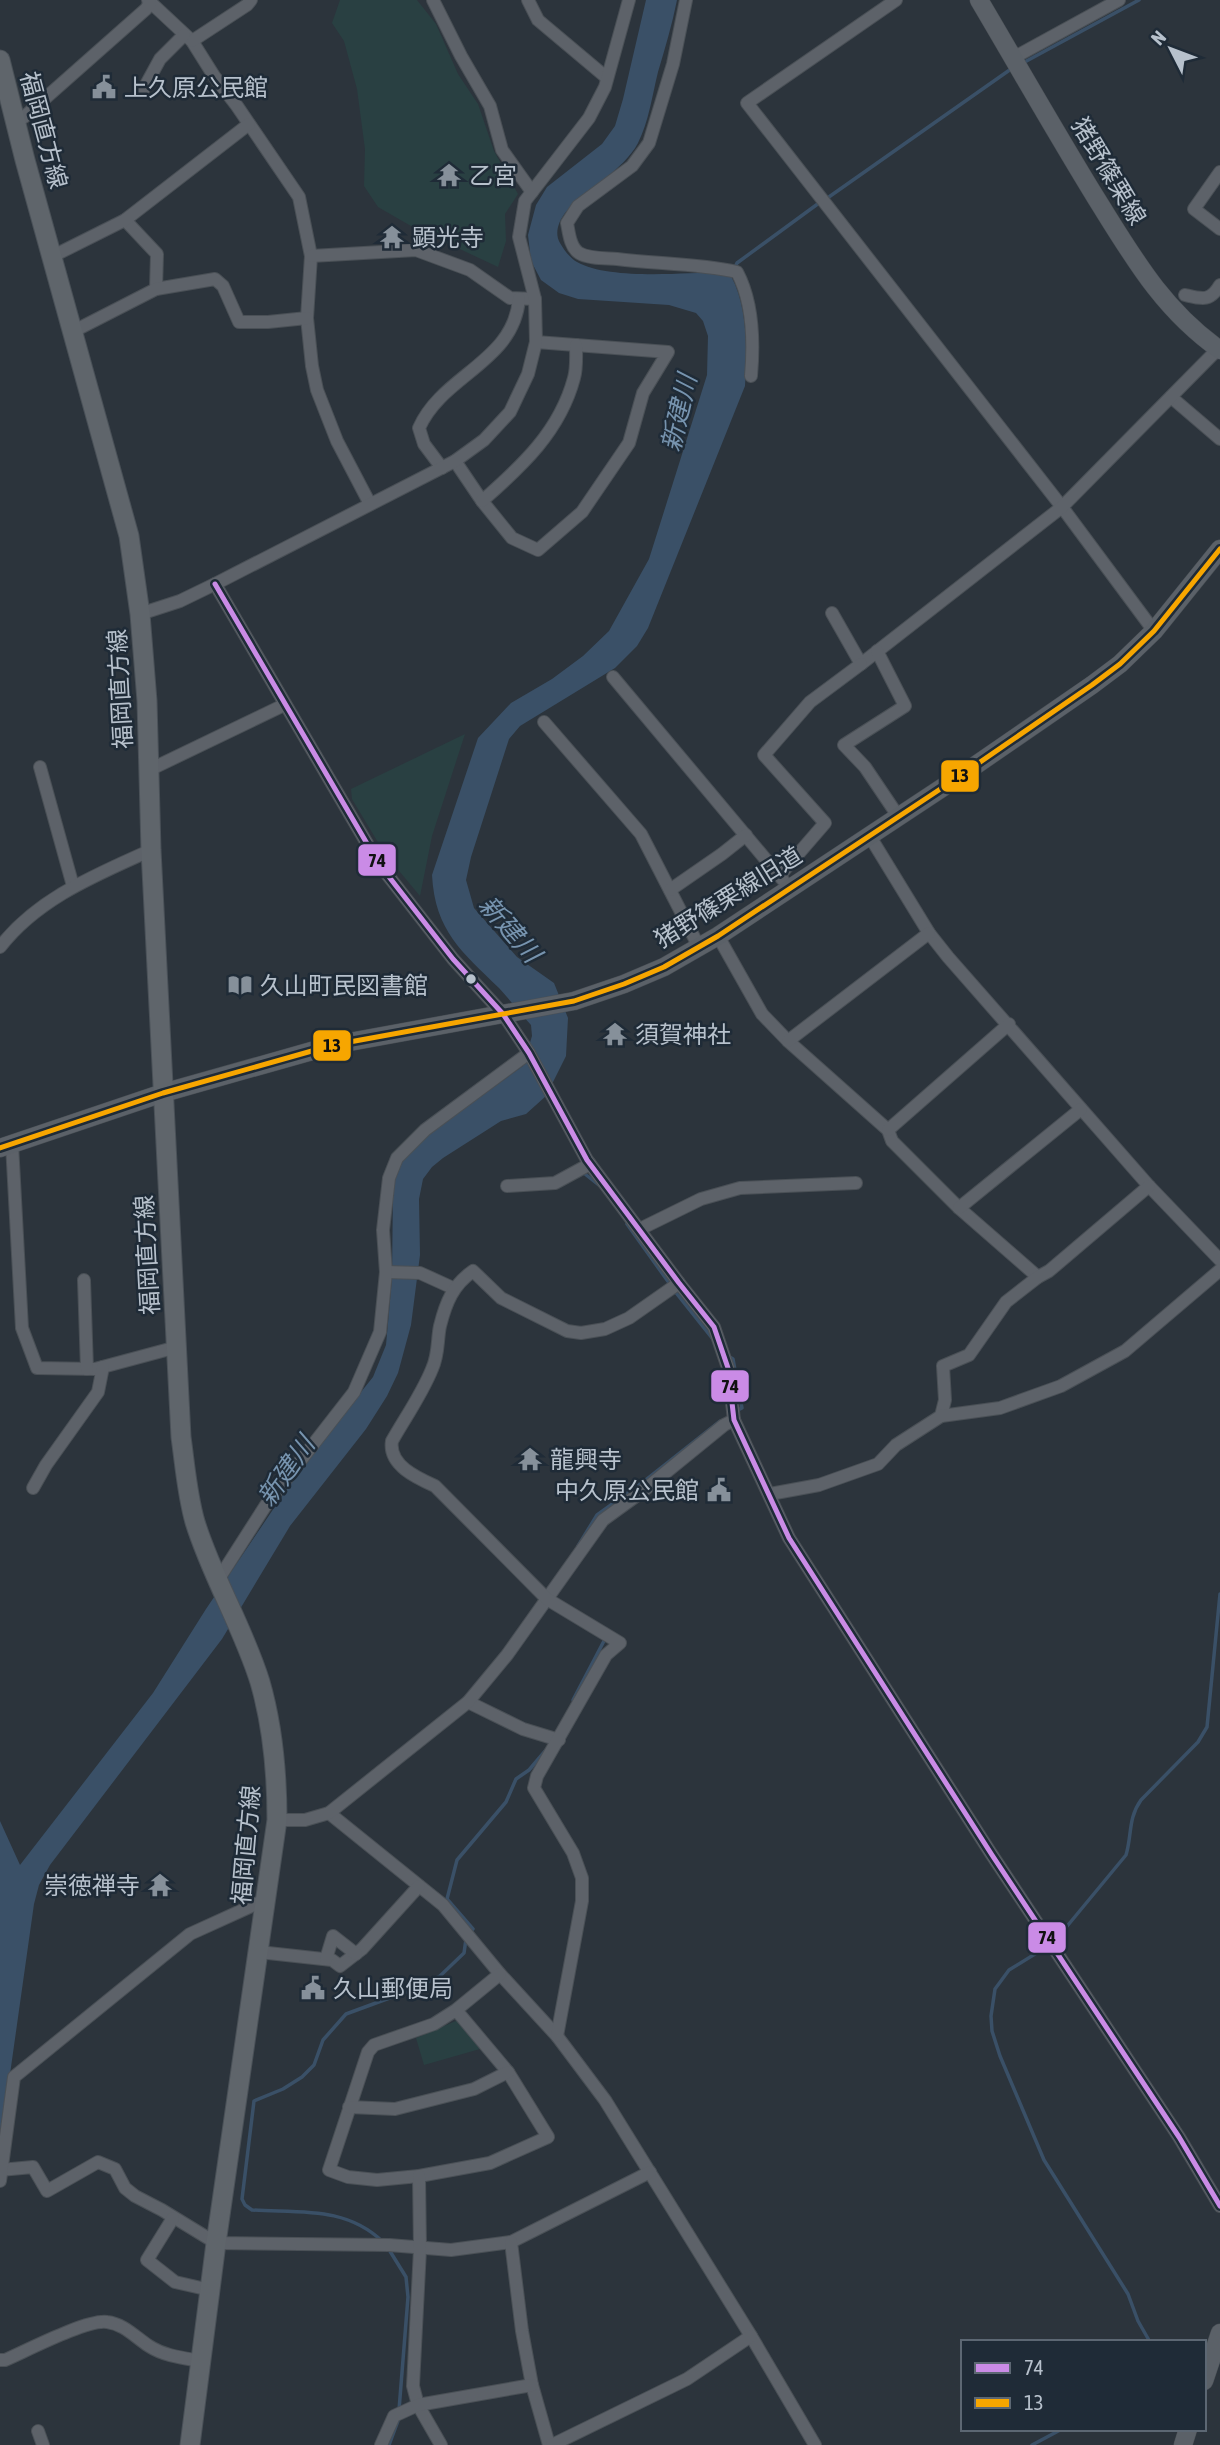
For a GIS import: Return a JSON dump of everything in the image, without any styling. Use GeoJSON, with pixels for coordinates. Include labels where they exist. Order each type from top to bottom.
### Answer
{"type":"FeatureCollection","features":[{"type":"Feature","properties":{"kind":"main road","name":"福岡直方線"},"geometry":{"type":"LineString","coordinates":[[0,60],[129,536],[140,614],[181,1437],[186,1481],[195,1521],[260,1682],[269,1721],[276,1773],[277,1820],[267,1899],[216,2243],[190,2445]]}},
{"type":"Feature","properties":{"kind":"street"},"geometry":{"type":"LineString","coordinates":[[142,92],[160,59],[188,38],[251,0]]}},
{"type":"Feature","properties":{"kind":"street"},"geometry":{"type":"LineString","coordinates":[[433,0],[490,106],[502,150],[531,192]]}},
{"type":"Feature","properties":{"kind":"street"},"geometry":{"type":"LineString","coordinates":[[528,0],[538,20],[607,78]]}},
{"type":"Feature","properties":{"kind":"street"},"geometry":{"type":"LineString","coordinates":[[140,614],[180,601],[215,584],[455,461],[484,440],[510,412],[528,374],[536,342],[535,299],[519,237],[524,201],[589,118],[607,78],[628,0]]}},
{"type":"Feature","properties":{"kind":"street"},"geometry":{"type":"LineString","coordinates":[[686,0],[673,64],[649,143],[632,166],[578,206],[567,223],[570,241],[578,253],[593,257],[714,267],[737,272],[746,289],[753,351],[751,376]]}},
{"type":"Feature","properties":{"kind":"street"},"geometry":{"type":"LineString","coordinates":[[896,0],[747,103],[1062,507],[1154,631]]}},
{"type":"Feature","properties":{"kind":"street","name":"猪野篠栗線"},"geometry":{"type":"LineString","coordinates":[[979,0],[1141,271],[1180,319],[1219,349]]}},
{"type":"Feature","properties":{"kind":"street"},"geometry":{"type":"LineString","coordinates":[[1013,58],[1119,0]]}},
{"type":"Feature","properties":{"kind":"street"},"geometry":{"type":"LineString","coordinates":[[17,121],[146,9],[149,1],[188,38],[299,197],[311,256],[307,318],[317,390],[337,441],[370,505]]}},
{"type":"Feature","properties":{"kind":"street"},"geometry":{"type":"LineString","coordinates":[[53,256],[125,220],[250,124]]}},
{"type":"Feature","properties":{"kind":"street"},"geometry":{"type":"LineString","coordinates":[[1220,172],[1194,209],[1220,229]]}},
{"type":"Feature","properties":{"kind":"street"},"geometry":{"type":"LineString","coordinates":[[125,220],[158,254],[156,289]]}},
{"type":"Feature","properties":{"kind":"street"},"geometry":{"type":"LineString","coordinates":[[311,256],[416,250],[470,270],[510,298],[535,299]]}},
{"type":"Feature","properties":{"kind":"street"},"geometry":{"type":"LineString","coordinates":[[74,331],[156,289],[215,279],[223,286],[239,322],[307,318]]}},
{"type":"Feature","properties":{"kind":"street"},"geometry":{"type":"LineString","coordinates":[[1185,295],[1202,299],[1214,294],[1220,285]]}},
{"type":"Feature","properties":{"kind":"street"},"geometry":{"type":"LineString","coordinates":[[442,468],[424,444],[419,428],[427,411],[442,394],[498,348],[511,329],[519,299]]}},
{"type":"Feature","properties":{"kind":"street"},"geometry":{"type":"LineString","coordinates":[[455,461],[512,538],[538,550],[582,512],[629,443],[643,393],[668,352],[536,342]]}},
{"type":"Feature","properties":{"kind":"street"},"geometry":{"type":"LineString","coordinates":[[482,501],[523,465],[545,439],[560,412],[574,376],[576,345]]}},
{"type":"Feature","properties":{"kind":"street"},"geometry":{"type":"LineString","coordinates":[[613,677],[785,881],[825,823],[764,755],[810,702],[1062,507],[1219,349]]}},
{"type":"Feature","properties":{"kind":"street"},"geometry":{"type":"LineString","coordinates":[[1171,397],[1220,439]]}},
{"type":"Feature","properties":{"kind":"street","name":"猪野篠栗線旧道"},"geometry":{"type":"LineString","coordinates":[[6,1146],[163,1093],[333,1045],[574,1001],[624,985],[664,967],[718,936],[785,881],[869,835],[1053,713],[1120,664],[1154,631],[1220,550]]}},
{"type":"Feature","properties":{"kind":"street"},"geometry":{"type":"LineString","coordinates":[[215,584],[379,864],[453,958],[503,1014],[530,1054],[590,1164],[717,1332],[728,1368],[734,1420],[789,1538],[992,1855],[1179,2137],[1220,2206]]}},
{"type":"Feature","properties":{"kind":"street"},"geometry":{"type":"LineString","coordinates":[[832,613],[862,664]]}},
{"type":"Feature","properties":{"kind":"street"},"geometry":{"type":"LineString","coordinates":[[877,651],[905,706],[844,745],[865,767],[898,816]]}},
{"type":"Feature","properties":{"kind":"street"},"geometry":{"type":"LineString","coordinates":[[149,770],[284,705]]}},
{"type":"Feature","properties":{"kind":"street"},"geometry":{"type":"LineString","coordinates":[[544,722],[641,834],[699,947]]}},
{"type":"Feature","properties":{"kind":"street"},"geometry":{"type":"LineString","coordinates":[[40,767],[73,886]]}},
{"type":"Feature","properties":{"kind":"street"},"geometry":{"type":"LineString","coordinates":[[670,890],[746,835]]}},
{"type":"Feature","properties":{"kind":"street"},"geometry":{"type":"LineString","coordinates":[[869,835],[929,933],[1149,1186],[1220,1260]]}},
{"type":"Feature","properties":{"kind":"street"},"geometry":{"type":"LineString","coordinates":[[0,947],[9,935],[55,897],[151,850]]}},
{"type":"Feature","properties":{"kind":"street"},"geometry":{"type":"LineString","coordinates":[[788,1041],[929,933]]}},
{"type":"Feature","properties":{"kind":"street"},"geometry":{"type":"LineString","coordinates":[[718,936],[762,1014],[788,1041],[888,1130],[892,1141],[959,1208],[1038,1277]]}},
{"type":"Feature","properties":{"kind":"street"},"geometry":{"type":"LineString","coordinates":[[888,1130],[1009,1024]]}},
{"type":"Feature","properties":{"kind":"street"},"geometry":{"type":"LineString","coordinates":[[218,1580],[266,1505],[354,1392],[380,1332],[386,1272],[383,1230],[388,1178],[397,1158],[425,1130],[530,1054]]}},
{"type":"Feature","properties":{"kind":"street"},"geometry":{"type":"LineString","coordinates":[[959,1208],[1081,1109]]}},
{"type":"Feature","properties":{"kind":"street"},"geometry":{"type":"LineString","coordinates":[[6,1146],[22,1328],[37,1368],[103,1367],[177,1347]]}},
{"type":"Feature","properties":{"kind":"street"},"geometry":{"type":"LineString","coordinates":[[507,1186],[555,1183],[590,1164]]}},
{"type":"Feature","properties":{"kind":"street"},"geometry":{"type":"LineString","coordinates":[[640,1229],[701,1199],[740,1188],[856,1183]]}},
{"type":"Feature","properties":{"kind":"street"},"geometry":{"type":"LineString","coordinates":[[941,1416],[945,1399],[943,1366],[969,1355],[1006,1302],[1049,1271],[1149,1186]]}},
{"type":"Feature","properties":{"kind":"street"},"geometry":{"type":"LineString","coordinates":[[557,2036],[582,1901],[582,1878],[573,1853],[534,1788],[537,1776],[606,1655],[620,1643],[547,1599],[435,1486],[417,1478],[393,1458],[390,1450],[392,1441],[432,1369],[439,1349],[440,1327],[453,1288],[473,1270],[500,1298],[567,1331],[581,1333],[593,1332],[629,1318],[679,1283]]}},
{"type":"Feature","properties":{"kind":"street"},"geometry":{"type":"LineString","coordinates":[[770,1494],[819,1485],[878,1464],[896,1445],[941,1416],[1000,1408],[1061,1387],[1125,1351],[1220,1270]]}},
{"type":"Feature","properties":{"kind":"street"},"geometry":{"type":"LineString","coordinates":[[386,1272],[420,1273],[453,1288]]}},
{"type":"Feature","properties":{"kind":"street"},"geometry":{"type":"LineString","coordinates":[[84,1280],[87,1369]]}},
{"type":"Feature","properties":{"kind":"street"},"geometry":{"type":"LineString","coordinates":[[33,1488],[46,1465],[98,1392],[103,1367]]}},
{"type":"Feature","properties":{"kind":"street"},"geometry":{"type":"LineString","coordinates":[[277,1820],[305,1820],[328,1814],[468,1702],[507,1655],[603,1520],[734,1420]]}},
{"type":"Feature","properties":{"kind":"street"},"geometry":{"type":"LineString","coordinates":[[468,1702],[523,1729],[559,1740]]}},
{"type":"Feature","properties":{"kind":"street"},"geometry":{"type":"LineString","coordinates":[[328,1814],[443,1905],[500,1974],[557,2036],[604,2100],[650,2172],[815,2445]]}},
{"type":"Feature","properties":{"kind":"street"},"geometry":{"type":"LineString","coordinates":[[259,1952],[326,1959],[340,1966],[388,1922],[419,1886]]}},
{"type":"Feature","properties":{"kind":"street"},"geometry":{"type":"LineString","coordinates":[[267,1899],[190,1934],[14,2077],[1,2174],[33,2167],[47,2191],[98,2162],[115,2169],[125,2188],[135,2196],[216,2243],[389,2245],[451,2250],[511,2242],[650,2172]]}},
{"type":"Feature","properties":{"kind":"street"},"geometry":{"type":"LineString","coordinates":[[326,1959],[333,1936],[356,1954]]}},
{"type":"Feature","properties":{"kind":"street"},"geometry":{"type":"LineString","coordinates":[[456,2010],[508,2073],[548,2137],[490,2163],[419,2176],[377,2180],[348,2177],[329,2170],[368,2052],[374,2045],[434,2024],[456,2010],[500,1974]]}},
{"type":"Feature","properties":{"kind":"street"},"geometry":{"type":"LineString","coordinates":[[349,2107],[395,2109],[474,2089],[508,2073]]}},
{"type":"Feature","properties":{"kind":"street"},"geometry":{"type":"LineString","coordinates":[[419,2176],[420,2249],[413,2386],[418,2405],[441,2445]]}},
{"type":"Feature","properties":{"kind":"street"},"geometry":{"type":"LineString","coordinates":[[173,2218],[147,2260],[175,2282],[210,2290]]}},
{"type":"Feature","properties":{"kind":"street"},"geometry":{"type":"LineString","coordinates":[[511,2242],[532,2385],[551,2445],[687,2379],[751,2336]]}},
{"type":"Feature","properties":{"kind":"street"},"geometry":{"type":"LineString","coordinates":[[0,2360],[89,2323],[106,2321],[130,2330],[150,2347],[170,2355],[201,2361]]}},
{"type":"Feature","properties":{"kind":"street"},"geometry":{"type":"LineString","coordinates":[[1206,2375],[1220,2333]]}},
{"type":"Feature","properties":{"kind":"street"},"geometry":{"type":"LineString","coordinates":[[381,2445],[394,2416],[418,2405],[532,2385]]}},
{"type":"Feature","properties":{"kind":"street"},"geometry":{"type":"LineString","coordinates":[[38,2431],[43,2445]]}},
{"type":"Feature","properties":{"kind":"green space"},"geometry":{"type":"Polygon","coordinates":[[[340,0],[417,0],[436,24],[458,74],[478,104],[494,151],[518,194],[505,214],[506,241],[498,267],[411,226],[378,207],[364,186],[365,149],[357,89],[344,41],[332,23],[340,0]]]}},
{"type":"Feature","properties":{"kind":"green space"},"geometry":{"type":"Polygon","coordinates":[[[465,734],[432,836],[420,896],[385,854],[352,799],[351,789],[465,734]]]}},
{"type":"Feature","properties":{"kind":"green space"},"geometry":{"type":"Polygon","coordinates":[[[458,2020],[480,2049],[424,2065],[416,2038],[458,2020]]]}},
{"type":"Feature","properties":{"kind":"water"},"geometry":{"type":"Polygon","coordinates":[[[646,0],[677,0],[642,135],[623,162],[565,213],[558,227],[558,239],[574,260],[591,268],[646,274],[720,272],[731,276],[741,301],[743,315],[746,344],[745,386],[648,628],[637,646],[615,668],[520,726],[509,739],[471,857],[466,880],[474,908],[517,957],[554,983],[568,1018],[566,1056],[546,1096],[526,1114],[501,1121],[443,1158],[423,1179],[419,1199],[420,1255],[411,1325],[398,1373],[387,1396],[366,1429],[290,1526],[222,1639],[50,1865],[39,1885],[34,1904],[0,2145],[0,1821],[20,1865],[153,1693],[305,1462],[373,1377],[386,1345],[392,1278],[393,1187],[396,1172],[403,1158],[419,1141],[523,1066],[532,1036],[531,1025],[453,939],[439,911],[432,875],[478,738],[511,703],[552,679],[583,656],[609,631],[649,559],[707,375],[708,336],[703,321],[696,313],[669,305],[578,299],[559,293],[541,280],[531,261],[528,235],[536,205],[547,187],[602,144],[615,126],[646,0]]]}},
{"type":"Feature","properties":{"kind":"waterway"},"geometry":{"type":"LineString","coordinates":[[1021,64],[1139,0]]}},
{"type":"Feature","properties":{"kind":"waterway"},"geometry":{"type":"LineString","coordinates":[[826,199],[1011,69]]}},
{"type":"Feature","properties":{"kind":"waterway"},"geometry":{"type":"LineString","coordinates":[[734,269],[737,263],[819,203]]}},
{"type":"Feature","properties":{"kind":"waterway"},"geometry":{"type":"LineString","coordinates":[[585,1174],[600,1186]]}},
{"type":"Feature","properties":{"kind":"waterway"},"geometry":{"type":"LineString","coordinates":[[627,1224],[712,1338]]}},
{"type":"Feature","properties":{"kind":"waterway"},"geometry":{"type":"LineString","coordinates":[[728,1356],[733,1359],[742,1408],[736,1411]]}},
{"type":"Feature","properties":{"kind":"waterway"},"geometry":{"type":"LineString","coordinates":[[578,1546],[597,1515],[720,1421]]}},
{"type":"Feature","properties":{"kind":"waterway"},"geometry":{"type":"LineString","coordinates":[[1054,1942],[1126,1855],[1132,1820],[1141,1800],[1198,1742],[1207,1727],[1220,1594]]}},
{"type":"Feature","properties":{"kind":"waterway"},"geometry":{"type":"LineString","coordinates":[[573,1700],[605,1639]]}},
{"type":"Feature","properties":{"kind":"waterway"},"geometry":{"type":"LineString","coordinates":[[470,1932],[473,1929],[447,1899],[457,1860],[506,1802],[516,1779],[529,1770],[546,1750]]}},
{"type":"Feature","properties":{"kind":"waterway"},"geometry":{"type":"LineString","coordinates":[[383,2242],[369,2230],[338,2217],[305,2212],[252,2210],[245,2205],[242,2199],[254,2101],[283,2089],[302,2077],[314,2065],[323,2040],[346,2014],[414,1989],[440,1976],[464,1953],[466,1939]]}},
{"type":"Feature","properties":{"kind":"waterway"},"geometry":{"type":"LineString","coordinates":[[1048,1946],[1009,1970],[995,1989],[992,2031],[1044,2160],[1128,2294],[1149,2340]]}},
{"type":"Feature","properties":{"kind":"waterway"},"geometry":{"type":"LineString","coordinates":[[388,2248],[406,2277],[408,2297],[399,2410]]}},
{"type":"Feature","properties":{"kind":"waterway"},"geometry":{"type":"LineString","coordinates":[[389,2445],[398,2421]]}},
{"type":"Feature","properties":{"kind":"waterway"},"geometry":{"type":"LineString","coordinates":[[1032,2445],[1058,2431]]}},
{"type":"Feature","properties":{"kind":"transit line","name":"13"},"geometry":{"type":"LineString","coordinates":[[0,1148],[163,1093],[333,1045],[574,1001],[664,967],[718,936],[957,778],[1120,664],[1154,631],[1220,549]]}},
{"type":"Feature","properties":{"kind":"transit line","name":"74"},"geometry":{"type":"LineString","coordinates":[[215,584],[379,864],[453,959],[503,1014],[529,1053],[587,1160],[714,1327],[728,1368],[734,1420],[789,1538],[992,1855],[1179,2137],[1220,2206]]}},
{"type":"Feature","properties":{"kind":"place","name":"上久原公民館"},"geometry":{"type":"Point","coordinates":[104,87]}},
{"type":"Feature","properties":{"kind":"place","name":"乙宮"},"geometry":{"type":"Point","coordinates":[449,175]}},
{"type":"Feature","properties":{"kind":"place","name":"顕光寺"},"geometry":{"type":"Point","coordinates":[392,237]}},
{"type":"Feature","properties":{"kind":"place","name":"久山町民図書館"},"geometry":{"type":"Point","coordinates":[240,985]}},
{"type":"Feature","properties":{"kind":"place","name":"須賀神社"},"geometry":{"type":"Point","coordinates":[615,1034]}},
{"type":"Feature","properties":{"kind":"place","name":"龍興寺"},"geometry":{"type":"Point","coordinates":[530,1459]}},
{"type":"Feature","properties":{"kind":"place","name":"中久原公民館"},"geometry":{"type":"Point","coordinates":[719,1490]}},
{"type":"Feature","properties":{"kind":"place","name":"崇徳禅寺"},"geometry":{"type":"Point","coordinates":[160,1885]}},
{"type":"Feature","properties":{"kind":"place","name":"久山郵便局"},"geometry":{"type":"Point","coordinates":[313,1988]}},
{"type":"Feature","properties":{"kind":"water label","name":"新建川"},"geometry":{"type":"Point","coordinates":[679,413]}},
{"type":"Feature","properties":{"kind":"water label","name":"新建川"},"geometry":{"type":"Point","coordinates":[510,929]}},
{"type":"Feature","properties":{"kind":"water label","name":"新建川"},"geometry":{"type":"Point","coordinates":[286,1471]}}]}
